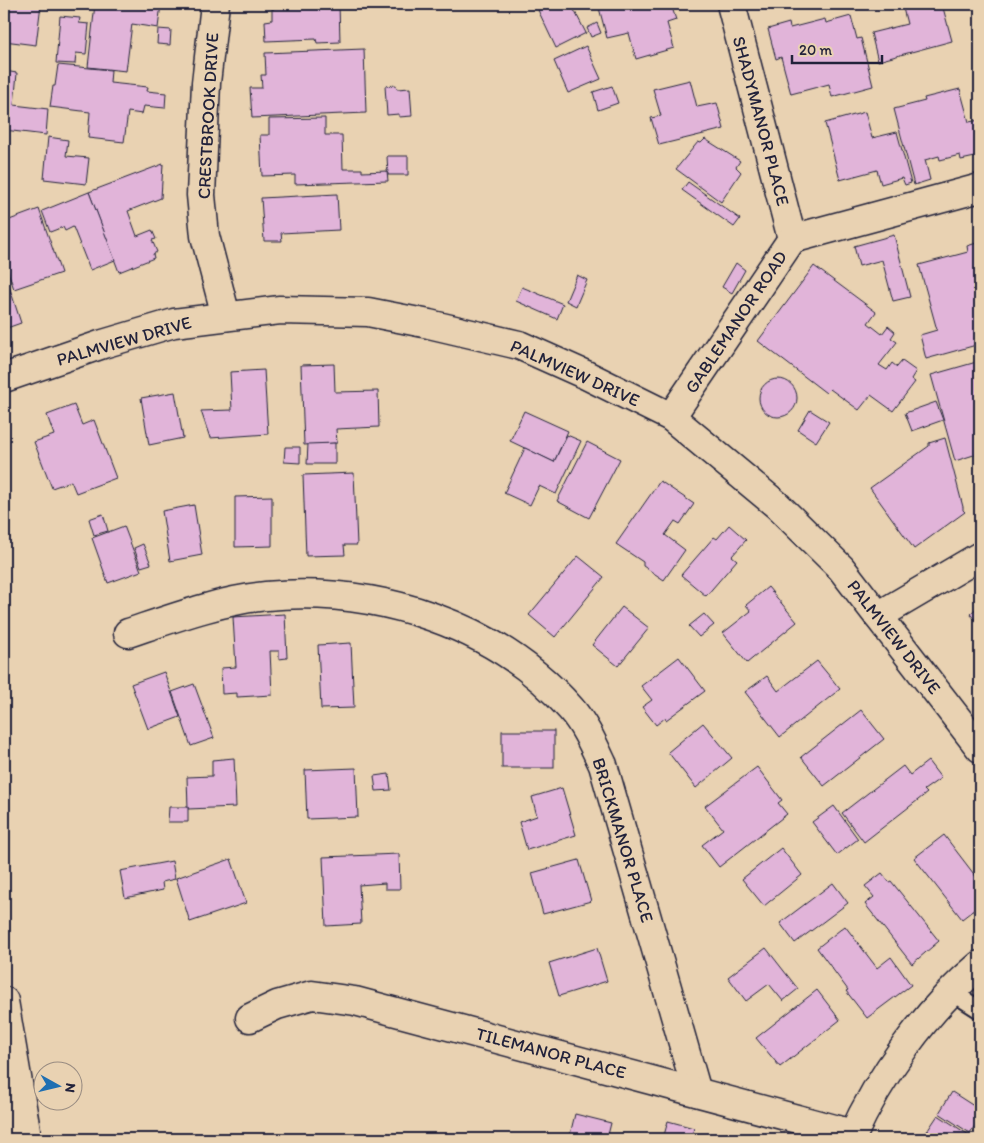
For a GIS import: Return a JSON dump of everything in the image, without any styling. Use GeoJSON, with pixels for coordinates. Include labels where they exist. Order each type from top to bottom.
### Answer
{"type":"FeatureCollection","features":[{"type":"Feature","properties":{"kind":"street","name":"CRESTBROOK DRIVE"},"geometry":{"type":"LineString","coordinates":[[215,4],[206,83],[201,195],[206,236],[226,316]]}},
{"type":"Feature","properties":{"kind":"street","name":"SHADYMANOR PLACE"},"geometry":{"type":"LineString","coordinates":[[731,4],[792,239]]}},
{"type":"Feature","properties":{"kind":"street","name":"GABLEMANOR ROAD"},"geometry":{"type":"LineString","coordinates":[[671,417],[792,239],[980,188]]}},
{"type":"Feature","properties":{"kind":"street","name":"PALMVIEW DRIVE"},"geometry":{"type":"LineString","coordinates":[[4,378],[103,344],[174,323],[280,310],[368,312],[430,324],[519,345],[586,375],[671,417],[778,505],[841,568],[980,748]]}},
{"type":"Feature","properties":{"kind":"street"},"geometry":{"type":"LineString","coordinates":[[878,616],[980,556]]}},
{"type":"Feature","properties":{"kind":"street","name":"BRICKMANOR PLACE"},"geometry":{"type":"LineString","coordinates":[[128,633],[197,610],[231,602],[265,596],[300,594],[335,596],[407,609],[444,621],[480,638],[513,658],[544,682],[572,710],[584,727],[603,765],[697,1092]]}},
{"type":"Feature","properties":{"kind":"street"},"geometry":{"type":"LineString","coordinates":[[852,1137],[872,1094],[902,1049],[952,992],[980,965]]}},
{"type":"Feature","properties":{"kind":"street","name":"TILEMANOR PLACE"},"geometry":{"type":"LineString","coordinates":[[250,1018],[277,1005],[312,995],[355,1001],[697,1092],[852,1137]]}},
{"type":"Feature","properties":{"kind":"street"},"geometry":{"type":"LineString","coordinates":[[4,1000],[28,1139]]}},
{"type":"Feature","properties":{"kind":"street"},"geometry":{"type":"LineString","coordinates":[[4,1088],[20,1139]]}},
{"type":"Feature","properties":{"kind":"lane"},"geometry":{"type":"LineString","coordinates":[[952,992],[980,1010]]}},
{"type":"Feature","properties":{"kind":"building"},"geometry":{"type":"Polygon","coordinates":[[[4,4],[41,4],[36,45],[4,41],[4,4]]]}},
{"type":"Feature","properties":{"kind":"building"},"geometry":{"type":"Polygon","coordinates":[[[95,4],[161,4],[158,28],[132,24],[126,71],[88,67],[95,4]]]}},
{"type":"Feature","properties":{"kind":"building"},"geometry":{"type":"Polygon","coordinates":[[[274,4],[339,4],[340,42],[317,43],[316,39],[266,41],[265,21],[272,20],[274,4]]]}},
{"type":"Feature","properties":{"kind":"building"},"geometry":{"type":"Polygon","coordinates":[[[550,4],[571,4],[586,33],[556,48],[538,10],[550,4]]]}},
{"type":"Feature","properties":{"kind":"building"},"geometry":{"type":"Polygon","coordinates":[[[598,4],[671,4],[676,20],[667,23],[674,48],[636,59],[629,33],[607,38],[598,4]]]}},
{"type":"Feature","properties":{"kind":"building"},"geometry":{"type":"Polygon","coordinates":[[[902,4],[942,4],[952,41],[878,61],[871,33],[907,24],[902,4]]]}},
{"type":"Feature","properties":{"kind":"building"},"geometry":{"type":"Polygon","coordinates":[[[60,16],[80,18],[79,23],[89,24],[86,54],[76,53],[75,64],[56,63],[60,16]]]}},
{"type":"Feature","properties":{"kind":"building"},"geometry":{"type":"Polygon","coordinates":[[[851,16],[857,39],[861,38],[873,86],[832,97],[829,84],[791,94],[781,57],[776,59],[768,29],[789,23],[790,28],[825,19],[826,23],[851,16]]]}},
{"type":"Feature","properties":{"kind":"building"},"geometry":{"type":"Polygon","coordinates":[[[597,23],[601,33],[591,37],[587,28],[597,23]]]}},
{"type":"Feature","properties":{"kind":"building"},"geometry":{"type":"Polygon","coordinates":[[[158,29],[171,30],[170,45],[157,44],[158,29]]]}},
{"type":"Feature","properties":{"kind":"building"},"geometry":{"type":"Polygon","coordinates":[[[586,46],[601,79],[568,93],[554,61],[586,46]]]}},
{"type":"Feature","properties":{"kind":"building"},"geometry":{"type":"Polygon","coordinates":[[[364,49],[366,113],[252,118],[250,88],[262,88],[261,75],[266,75],[265,53],[364,49]]]}},
{"type":"Feature","properties":{"kind":"building"},"geometry":{"type":"Polygon","coordinates":[[[58,65],[111,70],[110,83],[148,87],[147,91],[166,93],[165,108],[144,106],[142,114],[128,112],[124,142],[88,138],[90,112],[50,107],[58,65]]]}},
{"type":"Feature","properties":{"kind":"building"},"geometry":{"type":"Polygon","coordinates":[[[4,71],[17,73],[14,105],[48,109],[46,135],[4,130],[4,71]]]}},
{"type":"Feature","properties":{"kind":"building"},"geometry":{"type":"Polygon","coordinates":[[[690,80],[697,107],[717,103],[724,129],[659,145],[651,118],[661,116],[653,89],[690,80]]]}},
{"type":"Feature","properties":{"kind":"building"},"geometry":{"type":"Polygon","coordinates":[[[396,85],[397,89],[410,88],[412,116],[399,117],[399,114],[387,115],[385,86],[396,85]]]}},
{"type":"Feature","properties":{"kind":"building"},"geometry":{"type":"Polygon","coordinates":[[[612,86],[618,103],[598,110],[593,92],[612,86]]]}},
{"type":"Feature","properties":{"kind":"building"},"geometry":{"type":"Polygon","coordinates":[[[960,89],[969,122],[980,120],[980,157],[961,160],[960,155],[940,160],[939,156],[925,160],[930,180],[914,185],[894,109],[925,101],[924,98],[960,89]]]}},
{"type":"Feature","properties":{"kind":"building"},"geometry":{"type":"Polygon","coordinates":[[[865,112],[872,138],[897,132],[911,183],[905,185],[902,178],[881,184],[877,170],[840,180],[825,123],[865,112]]]}},
{"type":"Feature","properties":{"kind":"building"},"geometry":{"type":"Polygon","coordinates":[[[325,118],[325,135],[342,135],[343,169],[362,169],[362,172],[387,171],[388,181],[295,184],[295,175],[262,176],[260,135],[269,135],[269,119],[325,118]]]}},
{"type":"Feature","properties":{"kind":"building"},"geometry":{"type":"Polygon","coordinates":[[[48,137],[68,140],[66,156],[89,158],[86,184],[44,179],[48,137]]]}},
{"type":"Feature","properties":{"kind":"building"},"geometry":{"type":"Polygon","coordinates":[[[705,139],[740,161],[736,167],[741,172],[721,202],[676,169],[698,142],[701,143],[705,139]]]}},
{"type":"Feature","properties":{"kind":"building"},"geometry":{"type":"Polygon","coordinates":[[[387,156],[408,156],[408,175],[388,175],[387,156]]]}},
{"type":"Feature","properties":{"kind":"building"},"geometry":{"type":"Polygon","coordinates":[[[163,164],[161,198],[128,211],[137,236],[152,230],[156,239],[152,240],[157,252],[153,254],[154,258],[119,272],[89,192],[163,164]]]}},
{"type":"Feature","properties":{"kind":"building"},"geometry":{"type":"Polygon","coordinates":[[[688,182],[740,219],[734,227],[682,190],[688,182]]]}},
{"type":"Feature","properties":{"kind":"building"},"geometry":{"type":"Polygon","coordinates":[[[89,192],[115,260],[90,270],[73,227],[65,231],[63,227],[50,232],[42,211],[89,192]]]}},
{"type":"Feature","properties":{"kind":"building"},"geometry":{"type":"Polygon","coordinates":[[[337,194],[339,230],[281,233],[282,241],[264,241],[261,198],[337,194]]]}},
{"type":"Feature","properties":{"kind":"building"},"geometry":{"type":"Polygon","coordinates":[[[39,209],[61,273],[14,289],[4,260],[4,222],[39,209]]]}},
{"type":"Feature","properties":{"kind":"building"},"geometry":{"type":"Polygon","coordinates":[[[894,235],[910,297],[893,301],[882,260],[859,266],[854,246],[894,235]]]}},
{"type":"Feature","properties":{"kind":"building"},"geometry":{"type":"Polygon","coordinates":[[[980,242],[980,344],[926,359],[920,335],[937,330],[919,265],[968,252],[967,246],[980,242]]]}},
{"type":"Feature","properties":{"kind":"building"},"geometry":{"type":"Polygon","coordinates":[[[736,263],[745,270],[732,293],[722,287],[736,263]]]}},
{"type":"Feature","properties":{"kind":"building"},"geometry":{"type":"Polygon","coordinates":[[[814,266],[876,312],[868,323],[882,334],[888,326],[895,332],[891,338],[897,342],[879,365],[887,370],[892,363],[897,367],[902,361],[916,371],[911,379],[915,382],[893,411],[871,395],[859,410],[830,389],[826,393],[758,341],[814,266]]]}},
{"type":"Feature","properties":{"kind":"building"},"geometry":{"type":"Polygon","coordinates":[[[4,270],[11,292],[4,294],[4,270]]]}},
{"type":"Feature","properties":{"kind":"building"},"geometry":{"type":"Polygon","coordinates":[[[577,275],[587,280],[576,306],[566,301],[577,275]]]}},
{"type":"Feature","properties":{"kind":"building"},"geometry":{"type":"Polygon","coordinates":[[[522,287],[563,304],[557,319],[516,301],[522,287]]]}},
{"type":"Feature","properties":{"kind":"building"},"geometry":{"type":"Polygon","coordinates":[[[11,292],[21,323],[4,329],[4,295],[11,292]]]}},
{"type":"Feature","properties":{"kind":"building"},"geometry":{"type":"Polygon","coordinates":[[[980,361],[980,453],[955,461],[931,375],[980,361]]]}},
{"type":"Feature","properties":{"kind":"building"},"geometry":{"type":"Polygon","coordinates":[[[334,364],[335,392],[378,391],[379,427],[336,429],[337,443],[304,445],[301,365],[334,364]]]}},
{"type":"Feature","properties":{"kind":"building"},"geometry":{"type":"Polygon","coordinates":[[[264,370],[268,434],[210,438],[201,411],[232,410],[230,372],[264,370]]]}},
{"type":"Feature","properties":{"kind":"building"},"geometry":{"type":"Polygon","coordinates":[[[778,379],[785,380],[791,385],[796,391],[796,405],[791,411],[785,416],[778,417],[771,416],[765,411],[760,405],[759,398],[760,391],[765,385],[771,380],[778,379]]]}},
{"type":"Feature","properties":{"kind":"building"},"geometry":{"type":"Polygon","coordinates":[[[175,392],[183,438],[149,445],[141,398],[175,392]]]}},
{"type":"Feature","properties":{"kind":"building"},"geometry":{"type":"Polygon","coordinates":[[[936,402],[943,420],[912,431],[905,413],[936,402]]]}},
{"type":"Feature","properties":{"kind":"building"},"geometry":{"type":"Polygon","coordinates":[[[74,405],[82,425],[94,420],[116,478],[76,493],[71,481],[52,488],[34,442],[54,435],[47,415],[74,405]]]}},
{"type":"Feature","properties":{"kind":"building"},"geometry":{"type":"Polygon","coordinates":[[[810,410],[829,422],[816,442],[798,430],[810,410]]]}},
{"type":"Feature","properties":{"kind":"building"},"geometry":{"type":"Polygon","coordinates":[[[524,411],[568,431],[554,462],[510,441],[524,411]]]}},
{"type":"Feature","properties":{"kind":"building"},"geometry":{"type":"Polygon","coordinates":[[[567,435],[581,441],[556,494],[539,486],[530,505],[504,493],[525,448],[554,462],[567,435]]]}},
{"type":"Feature","properties":{"kind":"building"},"geometry":{"type":"Polygon","coordinates":[[[945,438],[965,512],[914,549],[870,488],[929,446],[929,443],[945,438]]]}},
{"type":"Feature","properties":{"kind":"building"},"geometry":{"type":"Polygon","coordinates":[[[587,442],[620,459],[589,518],[557,501],[587,442]]]}},
{"type":"Feature","properties":{"kind":"building"},"geometry":{"type":"Polygon","coordinates":[[[335,443],[335,464],[307,464],[308,444],[335,443]]]}},
{"type":"Feature","properties":{"kind":"building"},"geometry":{"type":"Polygon","coordinates":[[[285,447],[300,447],[300,463],[284,462],[285,447]]]}},
{"type":"Feature","properties":{"kind":"building"},"geometry":{"type":"Polygon","coordinates":[[[354,473],[357,545],[344,545],[345,555],[306,556],[303,475],[354,473]]]}},
{"type":"Feature","properties":{"kind":"building"},"geometry":{"type":"Polygon","coordinates":[[[660,481],[694,504],[680,524],[675,521],[665,535],[685,550],[664,580],[643,566],[643,562],[616,544],[660,481]]]}},
{"type":"Feature","properties":{"kind":"building"},"geometry":{"type":"Polygon","coordinates":[[[272,496],[272,546],[235,547],[235,497],[272,496]]]}},
{"type":"Feature","properties":{"kind":"building"},"geometry":{"type":"Polygon","coordinates":[[[194,505],[202,555],[170,561],[162,511],[194,505]]]}},
{"type":"Feature","properties":{"kind":"building"},"geometry":{"type":"Polygon","coordinates":[[[103,514],[108,531],[94,535],[89,519],[103,514]]]}},
{"type":"Feature","properties":{"kind":"building"},"geometry":{"type":"Polygon","coordinates":[[[729,525],[746,540],[732,556],[737,560],[706,596],[681,575],[714,537],[717,539],[729,525]]]}},
{"type":"Feature","properties":{"kind":"building"},"geometry":{"type":"Polygon","coordinates":[[[124,526],[141,571],[108,583],[92,538],[124,526]]]}},
{"type":"Feature","properties":{"kind":"building"},"geometry":{"type":"Polygon","coordinates":[[[143,544],[151,564],[141,567],[134,548],[143,544]]]}},
{"type":"Feature","properties":{"kind":"building"},"geometry":{"type":"Polygon","coordinates":[[[578,556],[604,577],[555,637],[529,615],[578,556]]]}},
{"type":"Feature","properties":{"kind":"building"},"geometry":{"type":"Polygon","coordinates":[[[768,587],[797,622],[747,663],[723,633],[751,611],[746,605],[768,587]]]}},
{"type":"Feature","properties":{"kind":"building"},"geometry":{"type":"Polygon","coordinates":[[[980,605],[980,623],[979,624],[970,614],[980,605]]]}},
{"type":"Feature","properties":{"kind":"building"},"geometry":{"type":"Polygon","coordinates":[[[622,607],[649,628],[618,666],[592,645],[622,607]]]}},
{"type":"Feature","properties":{"kind":"building"},"geometry":{"type":"Polygon","coordinates":[[[285,614],[287,658],[279,659],[279,651],[270,651],[272,695],[237,697],[237,693],[222,694],[221,668],[236,667],[233,617],[285,614]]]}},
{"type":"Feature","properties":{"kind":"building"},"geometry":{"type":"Polygon","coordinates":[[[704,614],[714,625],[699,637],[689,626],[704,614]]]}},
{"type":"Feature","properties":{"kind":"building"},"geometry":{"type":"Polygon","coordinates":[[[351,643],[354,708],[321,709],[318,645],[351,643]]]}},
{"type":"Feature","properties":{"kind":"building"},"geometry":{"type":"Polygon","coordinates":[[[679,657],[705,691],[666,720],[665,718],[656,725],[642,707],[652,700],[641,686],[679,657]]]}},
{"type":"Feature","properties":{"kind":"building"},"geometry":{"type":"Polygon","coordinates":[[[817,661],[840,689],[780,737],[745,692],[767,676],[778,691],[817,661]]]}},
{"type":"Feature","properties":{"kind":"building"},"geometry":{"type":"Polygon","coordinates":[[[164,672],[180,717],[148,729],[131,684],[164,672]]]}},
{"type":"Feature","properties":{"kind":"building"},"geometry":{"type":"Polygon","coordinates":[[[194,684],[214,738],[191,746],[172,692],[194,684]]]}},
{"type":"Feature","properties":{"kind":"building"},"geometry":{"type":"Polygon","coordinates":[[[861,710],[884,739],[824,786],[801,757],[861,710]]]}},
{"type":"Feature","properties":{"kind":"building"},"geometry":{"type":"Polygon","coordinates":[[[703,723],[732,758],[696,788],[668,752],[703,723]]]}},
{"type":"Feature","properties":{"kind":"building"},"geometry":{"type":"Polygon","coordinates":[[[502,731],[554,731],[554,768],[502,768],[502,731]]]}},
{"type":"Feature","properties":{"kind":"building"},"geometry":{"type":"Polygon","coordinates":[[[234,758],[236,807],[188,809],[187,777],[212,776],[212,760],[234,758]]]}},
{"type":"Feature","properties":{"kind":"building"},"geometry":{"type":"Polygon","coordinates":[[[928,761],[941,778],[924,790],[927,793],[864,842],[842,813],[903,766],[910,775],[928,761]]]}},
{"type":"Feature","properties":{"kind":"building"},"geometry":{"type":"Polygon","coordinates":[[[757,767],[782,800],[778,803],[787,814],[719,867],[702,845],[723,829],[705,806],[757,767]]]}},
{"type":"Feature","properties":{"kind":"building"},"geometry":{"type":"Polygon","coordinates":[[[356,768],[358,817],[307,819],[305,770],[356,768]]]}},
{"type":"Feature","properties":{"kind":"building"},"geometry":{"type":"Polygon","coordinates":[[[389,774],[391,790],[376,791],[374,776],[389,774]]]}},
{"type":"Feature","properties":{"kind":"building"},"geometry":{"type":"Polygon","coordinates":[[[562,788],[576,835],[527,850],[519,822],[537,816],[532,797],[562,788]]]}},
{"type":"Feature","properties":{"kind":"building"},"geometry":{"type":"Polygon","coordinates":[[[834,806],[858,839],[837,855],[812,822],[834,806]]]}},
{"type":"Feature","properties":{"kind":"building"},"geometry":{"type":"Polygon","coordinates":[[[169,807],[188,807],[188,822],[168,822],[169,807]]]}},
{"type":"Feature","properties":{"kind":"building"},"geometry":{"type":"Polygon","coordinates":[[[944,835],[980,882],[980,905],[962,919],[914,858],[944,835]]]}},
{"type":"Feature","properties":{"kind":"building"},"geometry":{"type":"Polygon","coordinates":[[[781,848],[802,875],[764,906],[742,879],[781,848]]]}},
{"type":"Feature","properties":{"kind":"building"},"geometry":{"type":"Polygon","coordinates":[[[399,854],[400,889],[385,889],[385,883],[359,885],[361,924],[326,926],[323,857],[399,854]]]}},
{"type":"Feature","properties":{"kind":"building"},"geometry":{"type":"Polygon","coordinates":[[[231,859],[246,903],[190,922],[176,878],[231,859]]]}},
{"type":"Feature","properties":{"kind":"building"},"geometry":{"type":"Polygon","coordinates":[[[579,860],[591,901],[543,914],[532,873],[579,860]]]}},
{"type":"Feature","properties":{"kind":"building"},"geometry":{"type":"Polygon","coordinates":[[[172,861],[175,879],[162,882],[163,890],[125,898],[120,871],[172,861]]]}},
{"type":"Feature","properties":{"kind":"building"},"geometry":{"type":"Polygon","coordinates":[[[882,873],[889,882],[891,881],[939,941],[912,964],[865,904],[874,897],[865,886],[882,873]]]}},
{"type":"Feature","properties":{"kind":"building"},"geometry":{"type":"Polygon","coordinates":[[[833,883],[848,903],[795,943],[780,923],[833,883]]]}},
{"type":"Feature","properties":{"kind":"building"},"geometry":{"type":"Polygon","coordinates":[[[845,926],[877,968],[891,957],[911,985],[867,1018],[817,948],[845,926]]]}},
{"type":"Feature","properties":{"kind":"building"},"geometry":{"type":"Polygon","coordinates":[[[597,948],[607,981],[559,996],[549,963],[597,948]]]}},
{"type":"Feature","properties":{"kind":"building"},"geometry":{"type":"Polygon","coordinates":[[[766,948],[798,989],[783,1001],[769,984],[746,1001],[728,977],[766,948]]]}},
{"type":"Feature","properties":{"kind":"building"},"geometry":{"type":"Polygon","coordinates":[[[817,990],[840,1020],[780,1067],[756,1038],[817,990]]]}},
{"type":"Feature","properties":{"kind":"building"},"geometry":{"type":"Polygon","coordinates":[[[980,1049],[980,1063],[972,1057],[980,1049]]]}},
{"type":"Feature","properties":{"kind":"building"},"geometry":{"type":"Polygon","coordinates":[[[952,1092],[980,1110],[980,1118],[970,1133],[939,1113],[952,1092]]]}},
{"type":"Feature","properties":{"kind":"building"},"geometry":{"type":"Polygon","coordinates":[[[575,1114],[611,1123],[607,1139],[569,1139],[575,1114]]]}},
{"type":"Feature","properties":{"kind":"building"},"geometry":{"type":"Polygon","coordinates":[[[938,1115],[969,1135],[966,1139],[930,1139],[924,1136],[938,1115]]]}},
{"type":"Feature","properties":{"kind":"building"},"geometry":{"type":"Polygon","coordinates":[[[668,1121],[694,1128],[691,1139],[663,1139],[668,1121]]]}}]}
